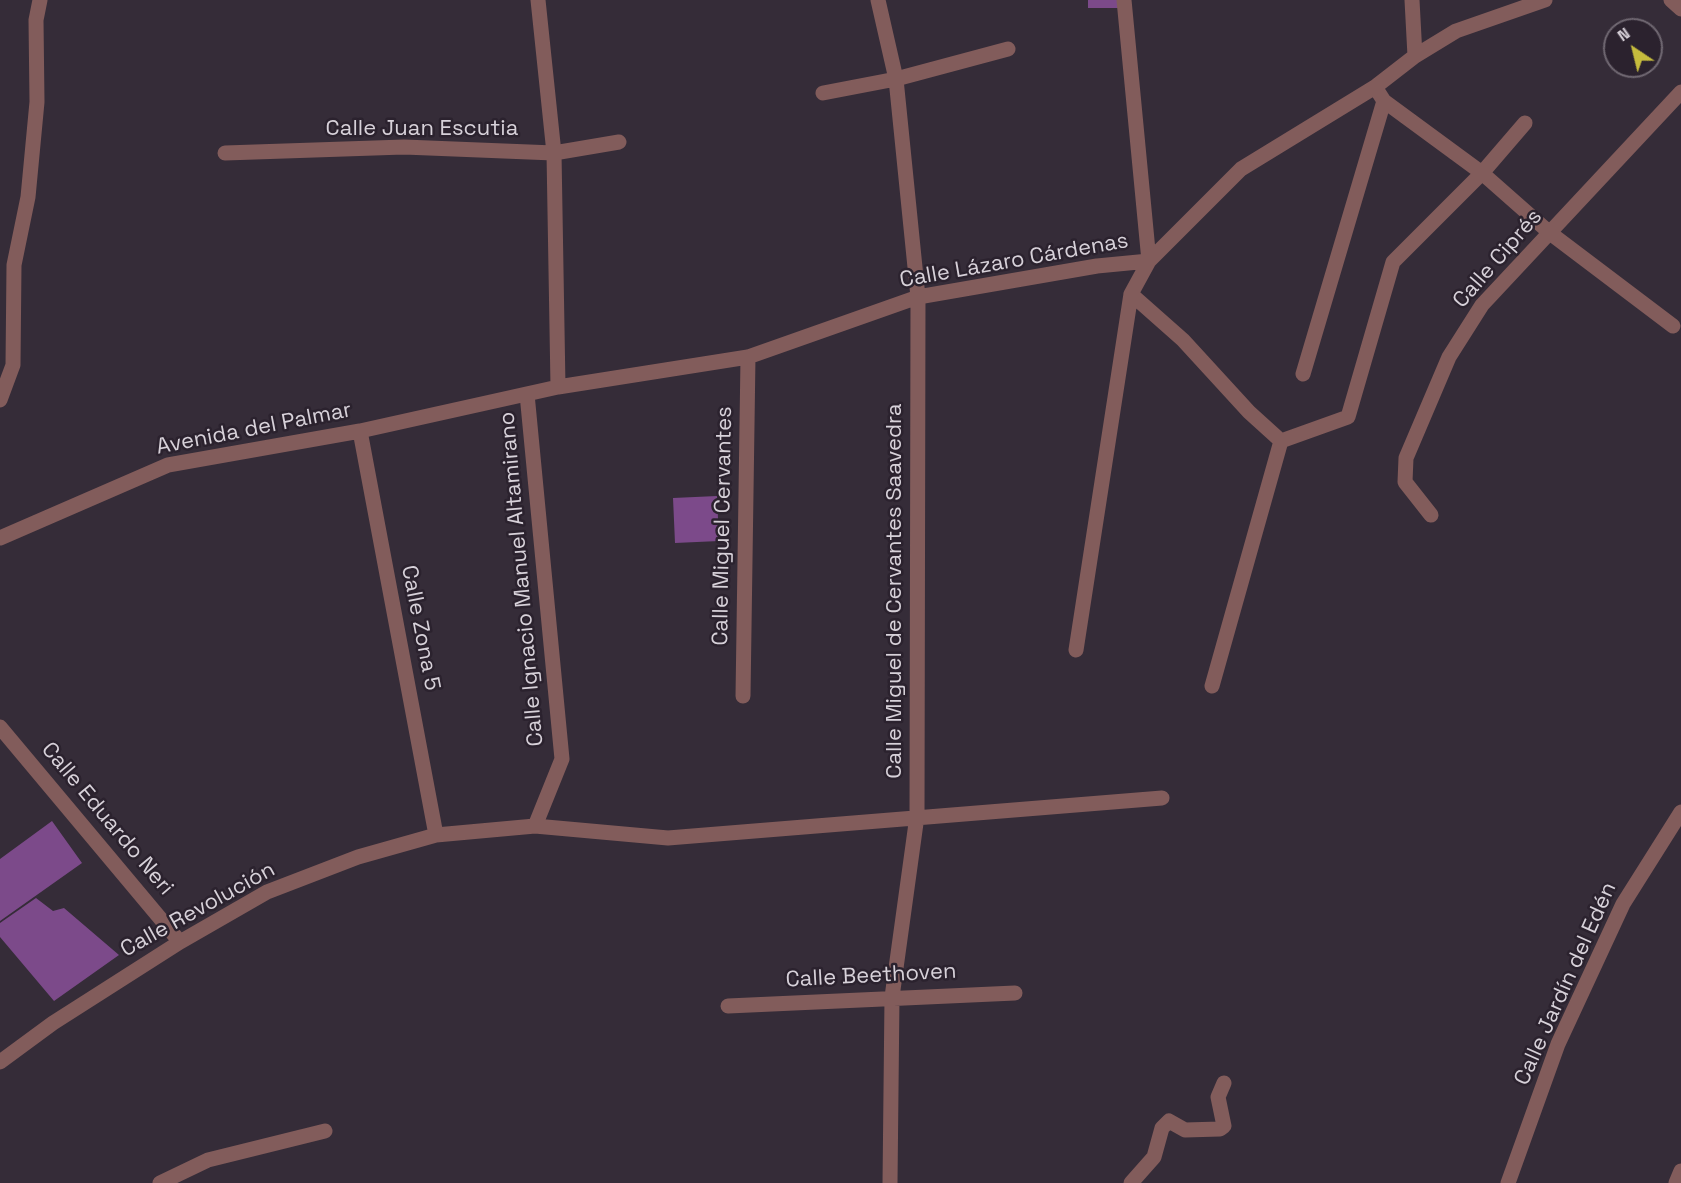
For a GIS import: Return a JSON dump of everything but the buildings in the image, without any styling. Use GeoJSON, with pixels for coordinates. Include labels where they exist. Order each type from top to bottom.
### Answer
{"type":"FeatureCollection","features":[{"type":"Feature","properties":{"kind":"street"},"geometry":{"type":"LineString","coordinates":[[0,400],[13,365],[14,265],[29,185],[37,102],[36,20],[40,0]]}},
{"type":"Feature","properties":{"kind":"street"},"geometry":{"type":"LineString","coordinates":[[538,0],[554,153],[558,387]]}},
{"type":"Feature","properties":{"kind":"street","name":"Calle Miguel de Cervantes Saavedra"},"geometry":{"type":"LineString","coordinates":[[878,0],[896,79],[918,297],[917,816],[892,997],[890,1183]]}},
{"type":"Feature","properties":{"kind":"street"},"geometry":{"type":"LineString","coordinates":[[1076,650],[1131,294],[1149,261],[1124,0]]}},
{"type":"Feature","properties":{"kind":"street"},"geometry":{"type":"LineString","coordinates":[[1412,0],[1415,56]]}},
{"type":"Feature","properties":{"kind":"street","name":"Calle Lázaro Cárdenas"},"geometry":{"type":"LineString","coordinates":[[527,394],[748,357],[918,297],[1097,266],[1149,261],[1241,170],[1375,87],[1415,56],[1455,31],[1545,0]]}},
{"type":"Feature","properties":{"kind":"street"},"geometry":{"type":"LineString","coordinates":[[1671,0],[1681,9]]}},
{"type":"Feature","properties":{"kind":"street"},"geometry":{"type":"LineString","coordinates":[[823,93],[896,79],[1008,49]]}},
{"type":"Feature","properties":{"kind":"street"},"geometry":{"type":"LineString","coordinates":[[1375,87],[1384,101],[1482,173],[1550,233],[1673,326]]}},
{"type":"Feature","properties":{"kind":"street","name":"Calle Ciprés"},"geometry":{"type":"LineString","coordinates":[[1431,515],[1405,482],[1406,458],[1449,357],[1482,305],[1681,92]]}},
{"type":"Feature","properties":{"kind":"street"},"geometry":{"type":"LineString","coordinates":[[1303,374],[1384,101]]}},
{"type":"Feature","properties":{"kind":"street"},"geometry":{"type":"LineString","coordinates":[[1281,441],[1348,417],[1393,262],[1482,173],[1525,123]]}},
{"type":"Feature","properties":{"kind":"street","name":"Calle Juan Escutia"},"geometry":{"type":"LineString","coordinates":[[225,153],[404,147],[554,153],[619,142]]}},
{"type":"Feature","properties":{"kind":"street"},"geometry":{"type":"LineString","coordinates":[[1131,294],[1183,340],[1249,412],[1281,441]]}},
{"type":"Feature","properties":{"kind":"street","name":"Calle Miguel Cervantes"},"geometry":{"type":"LineString","coordinates":[[743,696],[748,357]]}},
{"type":"Feature","properties":{"kind":"street","name":"Avenida del Palmar"},"geometry":{"type":"LineString","coordinates":[[0,538],[168,465],[360,431],[527,394]]}},
{"type":"Feature","properties":{"kind":"street","name":"Calle Ignacio Manuel Altamirano"},"geometry":{"type":"LineString","coordinates":[[527,394],[562,759],[535,826]]}},
{"type":"Feature","properties":{"kind":"street","name":"Calle Zona 5"},"geometry":{"type":"LineString","coordinates":[[360,431],[436,835]]}},
{"type":"Feature","properties":{"kind":"street"},"geometry":{"type":"LineString","coordinates":[[1212,686],[1281,441]]}},
{"type":"Feature","properties":{"kind":"street","name":"Calle Eduardo Neri"},"geometry":{"type":"LineString","coordinates":[[0,727],[180,942]]}},
{"type":"Feature","properties":{"kind":"street","name":"Calle Revolución"},"geometry":{"type":"LineString","coordinates":[[0,1062],[53,1023],[180,942],[267,892],[358,857],[436,835],[535,826],[668,838],[917,816],[1162,798]]}},
{"type":"Feature","properties":{"kind":"street","name":"Calle Jardín del Edén"},"geometry":{"type":"LineString","coordinates":[[1508,1183],[1558,1044],[1623,904],[1681,812]]}},
{"type":"Feature","properties":{"kind":"street","name":"Calle Beethoven"},"geometry":{"type":"LineString","coordinates":[[728,1006],[1015,993]]}},
{"type":"Feature","properties":{"kind":"street"},"geometry":{"type":"LineString","coordinates":[[1131,1183],[1154,1157],[1162,1128],[1169,1121],[1185,1130],[1220,1129],[1224,1126],[1218,1097],[1224,1083]]}},
{"type":"Feature","properties":{"kind":"street"},"geometry":{"type":"LineString","coordinates":[[160,1183],[208,1160],[326,1131]]}},
{"type":"Feature","properties":{"kind":"street"},"geometry":{"type":"LineString","coordinates":[[1676,1183],[1681,1171]]}}]}
